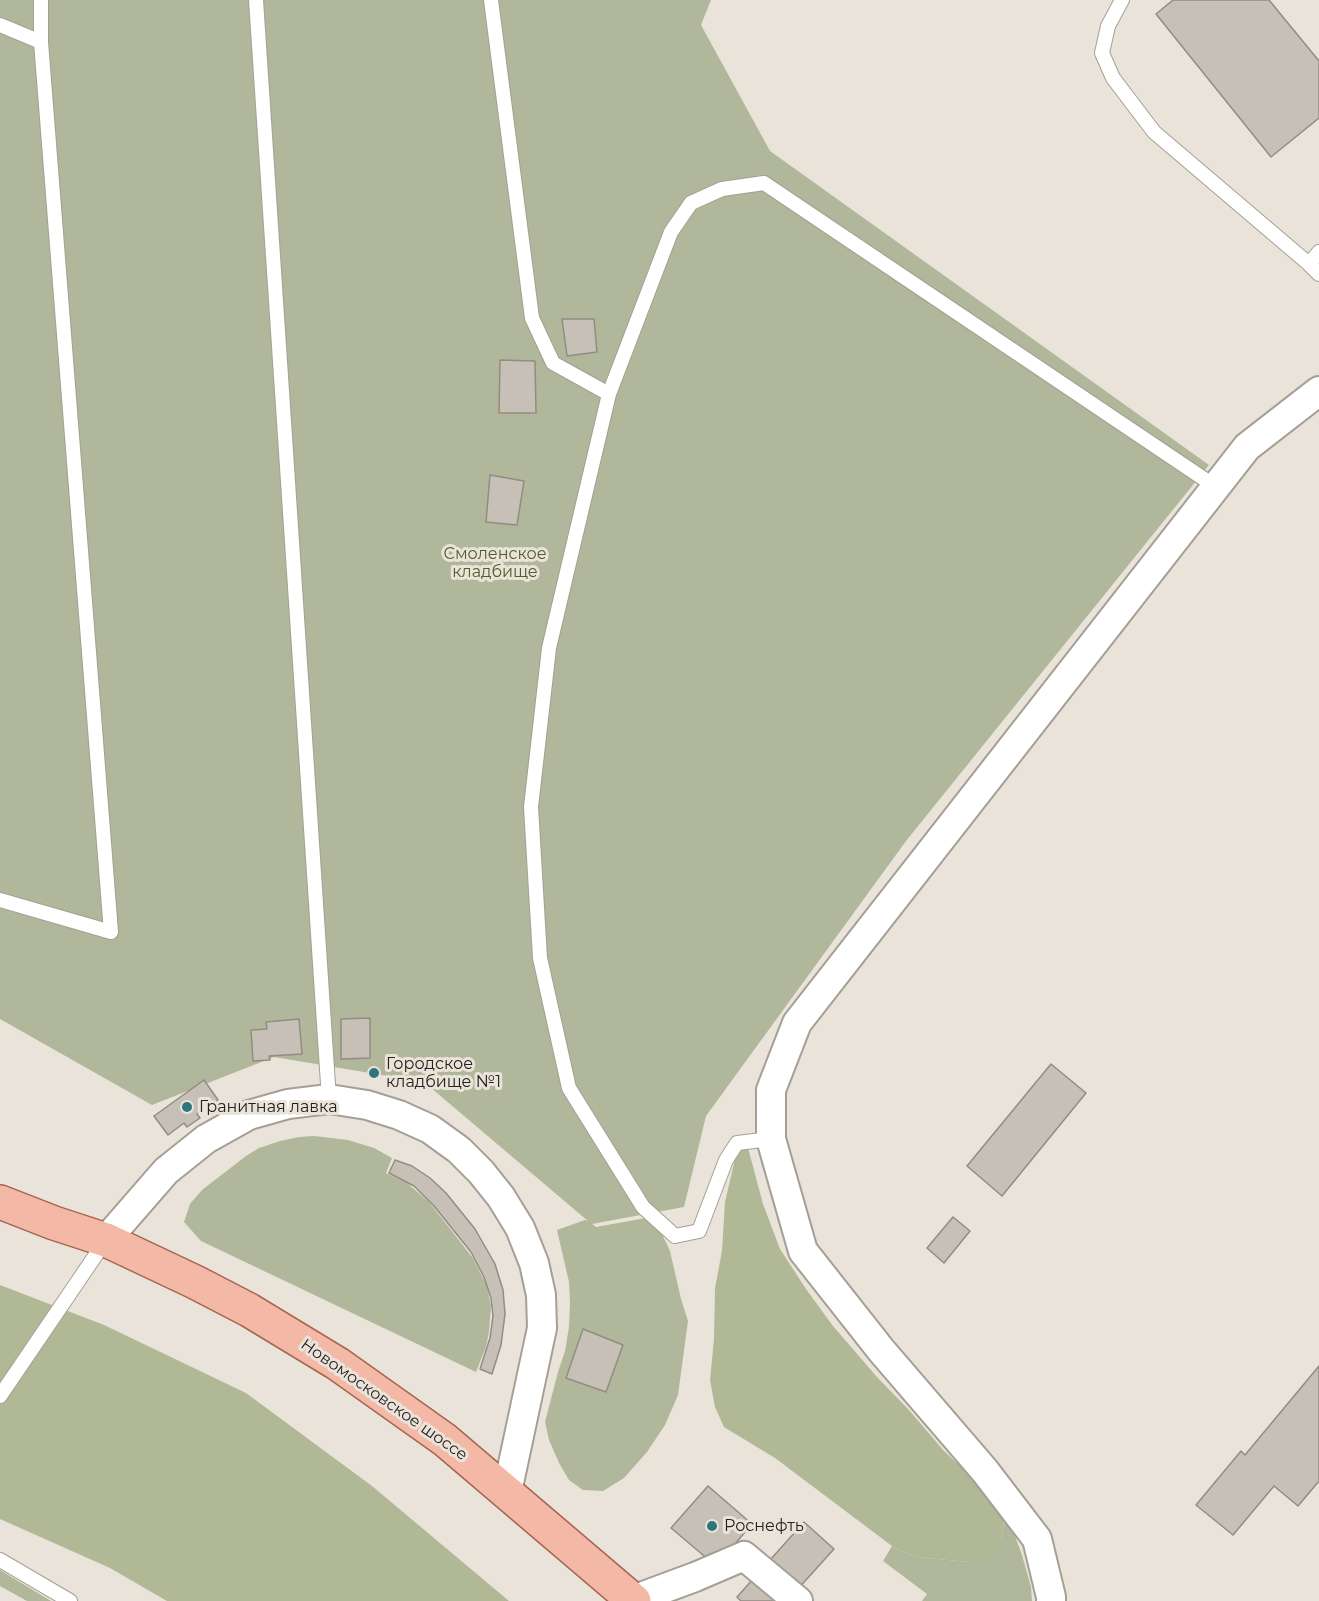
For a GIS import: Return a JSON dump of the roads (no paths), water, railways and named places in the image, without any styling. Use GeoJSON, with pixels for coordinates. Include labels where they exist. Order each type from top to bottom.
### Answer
{"type":"FeatureCollection","features":[{"type":"Feature","properties":{"kind":"main road","name":"Новомосковское шоссе"},"geometry":{"type":"LineString","coordinates":[[0,1203],[106,1240],[195,1282],[249,1310],[338,1364],[445,1440],[634,1600]]}},
{"type":"Feature","properties":{"kind":"street"},"geometry":{"type":"LineString","coordinates":[[1051,1601],[1037,1539],[985,1471],[881,1350],[803,1251],[771,1139],[771,1090],[797,1023],[1247,447],[1319,391]]}},
{"type":"Feature","properties":{"kind":"street"},"geometry":{"type":"LineString","coordinates":[[106,1240],[166,1171],[206,1139],[249,1115],[288,1104],[329,1099],[367,1105],[399,1115],[430,1129],[459,1150],[501,1197],[520,1228],[534,1263],[541,1294],[542,1328],[507,1492]]}},
{"type":"Feature","properties":{"kind":"street"},"geometry":{"type":"LineString","coordinates":[[634,1600],[744,1556],[798,1601]]}},
{"type":"Feature","properties":{"kind":"lane"},"geometry":{"type":"LineString","coordinates":[[0,900],[111,932],[41,42],[41,0]]}},
{"type":"Feature","properties":{"kind":"lane"},"geometry":{"type":"LineString","coordinates":[[256,0],[329,1099]]}},
{"type":"Feature","properties":{"kind":"lane"},"geometry":{"type":"LineString","coordinates":[[491,0],[532,318],[553,363],[609,394]]}},
{"type":"Feature","properties":{"kind":"lane"},"geometry":{"type":"LineString","coordinates":[[1122,0],[1108,26],[1102,53],[1113,78],[1154,132],[1314,269],[1319,252]]}},
{"type":"Feature","properties":{"kind":"lane"},"geometry":{"type":"LineString","coordinates":[[0,25],[41,42]]}},
{"type":"Feature","properties":{"kind":"lane"},"geometry":{"type":"LineString","coordinates":[[771,1139],[736,1143],[726,1160],[699,1230],[675,1236],[643,1207],[569,1088],[540,958],[531,807],[549,648],[609,394],[671,232],[691,203],[722,189],[764,183],[1216,487]]}},
{"type":"Feature","properties":{"kind":"lane"},"geometry":{"type":"LineString","coordinates":[[0,1396],[106,1240]]}},
{"type":"Feature","properties":{"kind":"lane"},"geometry":{"type":"LineString","coordinates":[[0,1560],[70,1601]]}},
{"type":"Feature","properties":{"kind":"place","name":"Городское кладбище №1"},"geometry":{"type":"Point","coordinates":[374,1073]}},
{"type":"Feature","properties":{"kind":"place","name":"Гранитная лавка"},"geometry":{"type":"Point","coordinates":[187,1107]}},
{"type":"Feature","properties":{"kind":"place","name":"Роснефть"},"geometry":{"type":"Point","coordinates":[712,1526]}},
{"type":"Feature","properties":{"kind":"park label","name":"Смоленское кладбище"},"geometry":{"type":"Point","coordinates":[495,563]}}]}
